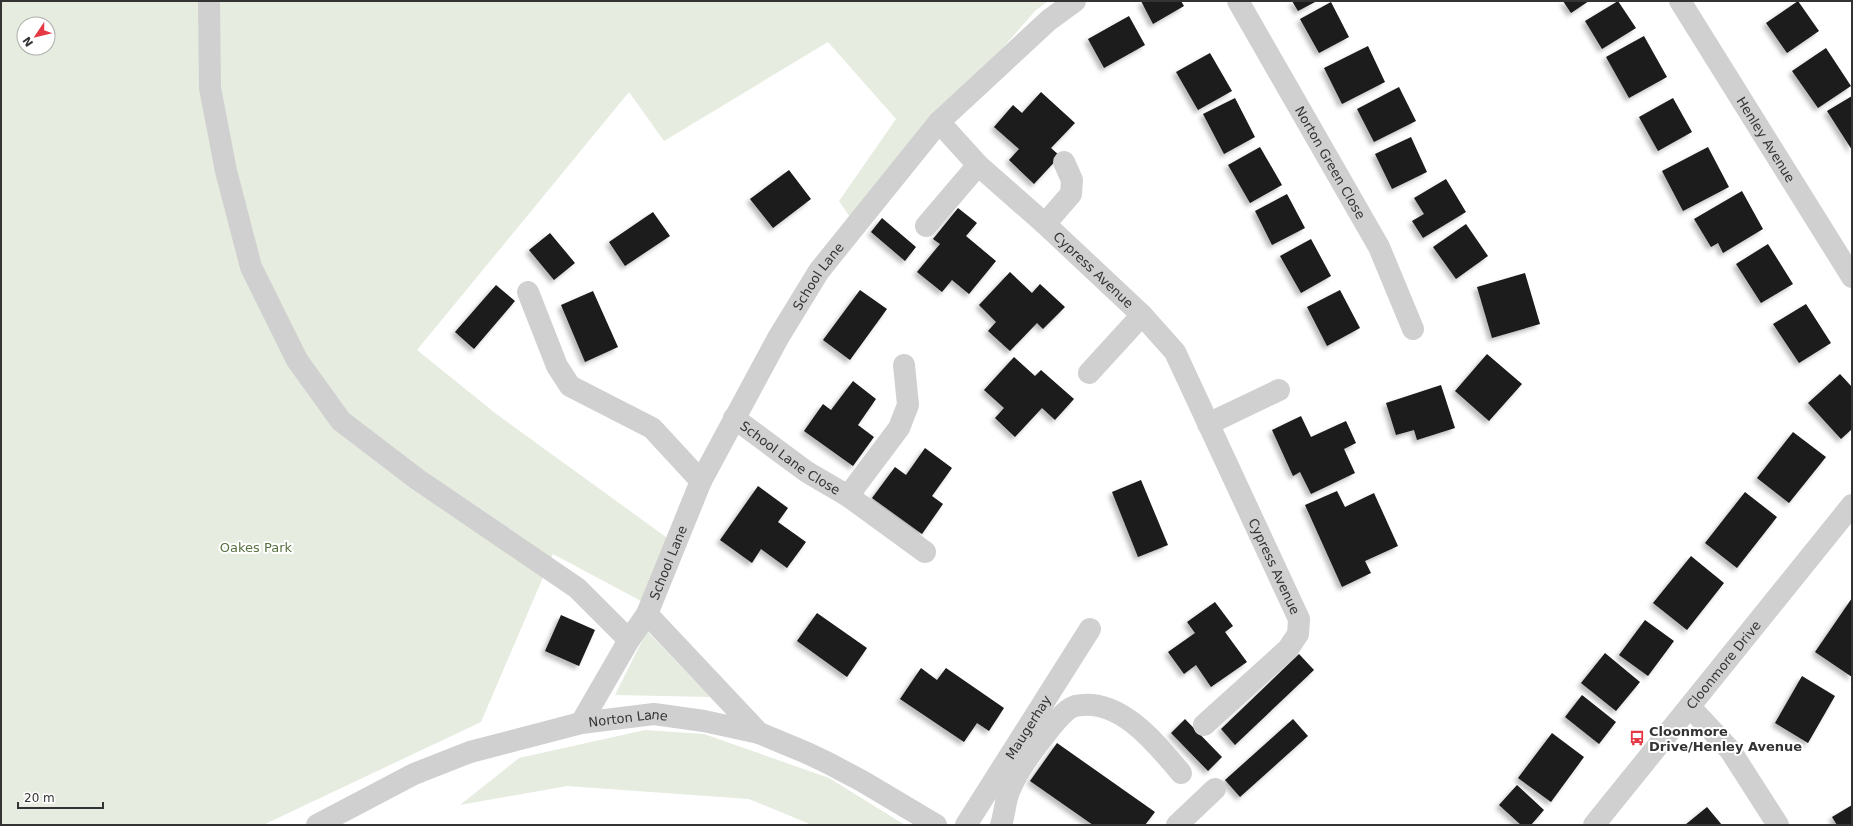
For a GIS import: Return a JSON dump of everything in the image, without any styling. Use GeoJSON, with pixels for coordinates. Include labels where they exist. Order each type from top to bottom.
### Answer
{"type":"FeatureCollection","features":[{"type":"Feature","properties":{"kind":"street"},"geometry":{"type":"LineString","coordinates":[[209,1],[210,88],[226,171],[251,267],[297,360],[340,420],[417,479],[577,588],[629,640]]}},
{"type":"Feature","properties":{"kind":"street","name":"School Lane"},"geometry":{"type":"LineString","coordinates":[[581,723],[629,640],[647,614],[701,481],[778,338],[818,271],[939,122],[1049,20],[1075,1]]}},
{"type":"Feature","properties":{"kind":"street","name":"Norton Green Close"},"geometry":{"type":"LineString","coordinates":[[1238,1],[1380,247],[1413,329]]}},
{"type":"Feature","properties":{"kind":"street","name":"Henley Avenue"},"geometry":{"type":"LineString","coordinates":[[1680,1],[1852,277]]}},
{"type":"Feature","properties":{"kind":"street","name":"Cypress Avenue"},"geometry":{"type":"LineString","coordinates":[[939,122],[978,165],[1045,224],[1142,315],[1176,352],[1299,618],[1298,634],[1288,649],[1204,725]]}},
{"type":"Feature","properties":{"kind":"street","name":"Cypress Avenue"},"geometry":{"type":"LineString","coordinates":[[1045,224],[1071,194],[1072,180],[1064,162]]}},
{"type":"Feature","properties":{"kind":"street"},"geometry":{"type":"LineString","coordinates":[[926,226],[978,165]]}},
{"type":"Feature","properties":{"kind":"street"},"geometry":{"type":"LineString","coordinates":[[528,292],[557,366],[570,386],[652,428],[701,481]]}},
{"type":"Feature","properties":{"kind":"street","name":"Cypress Avenue"},"geometry":{"type":"LineString","coordinates":[[1089,373],[1142,315]]}},
{"type":"Feature","properties":{"kind":"street","name":"School Lane Close"},"geometry":{"type":"LineString","coordinates":[[848,496],[900,428],[908,404],[904,365]]}},
{"type":"Feature","properties":{"kind":"street"},"geometry":{"type":"LineString","coordinates":[[1208,424],[1279,390]]}},
{"type":"Feature","properties":{"kind":"street","name":"School Lane Close"},"geometry":{"type":"LineString","coordinates":[[734,418],[807,472],[848,496],[925,552]]}},
{"type":"Feature","properties":{"kind":"street","name":"Cloonmore Drive"},"geometry":{"type":"LineString","coordinates":[[1594,825],[1691,708],[1852,505]]}},
{"type":"Feature","properties":{"kind":"street","name":"School Lane"},"geometry":{"type":"LineString","coordinates":[[647,614],[758,733]]}},
{"type":"Feature","properties":{"kind":"street","name":"Maugerhay"},"geometry":{"type":"LineString","coordinates":[[966,825],[1090,629]]}},
{"type":"Feature","properties":{"kind":"street"},"geometry":{"type":"LineString","coordinates":[[1000,825],[1010,787],[1054,723],[1074,706],[1098,705],[1119,713],[1150,736],[1181,773]]}},
{"type":"Feature","properties":{"kind":"street"},"geometry":{"type":"LineString","coordinates":[[1691,708],[1730,750],[1778,825]]}},
{"type":"Feature","properties":{"kind":"street","name":"Norton Lane"},"geometry":{"type":"LineString","coordinates":[[317,825],[414,774],[470,752],[581,723],[654,714],[704,721],[758,733],[807,753],[862,781],[936,825]]}},
{"type":"Feature","properties":{"kind":"street"},"geometry":{"type":"LineString","coordinates":[[1177,825],[1215,789]]}},
{"type":"Feature","properties":{"kind":"green space","name":"Oakes Park"},"geometry":{"type":"Polygon","coordinates":[[[1,1],[1048,1],[1035,11],[852,220],[839,201],[896,119],[828,42],[664,141],[629,92],[417,350],[495,413],[670,540],[641,601],[553,554],[481,722],[263,825],[1,825],[1,1]]]}},
{"type":"Feature","properties":{"kind":"green space"},"geometry":{"type":"Polygon","coordinates":[[[647,631],[710,697],[615,695],[647,631]]]}},
{"type":"Feature","properties":{"kind":"green space"},"geometry":{"type":"Polygon","coordinates":[[[645,730],[704,734],[829,778],[905,825],[812,825],[749,799],[567,786],[460,805],[519,758],[645,730]]]}},
{"type":"Feature","properties":{"kind":"building"},"geometry":{"type":"Polygon","coordinates":[[[1141,1],[1181,1],[1184,6],[1153,24],[1141,1]]]}},
{"type":"Feature","properties":{"kind":"building"},"geometry":{"type":"Polygon","coordinates":[[[1292,1],[1317,1],[1298,11],[1292,1]]]}},
{"type":"Feature","properties":{"kind":"building"},"geometry":{"type":"Polygon","coordinates":[[[1563,1],[1589,1],[1571,13],[1563,1]]]}},
{"type":"Feature","properties":{"kind":"building"},"geometry":{"type":"Polygon","coordinates":[[[1618,1],[1636,28],[1602,49],[1585,21],[1618,1]]]}},
{"type":"Feature","properties":{"kind":"building"},"geometry":{"type":"Polygon","coordinates":[[[1798,1],[1819,31],[1787,53],[1766,23],[1798,1]]]}},
{"type":"Feature","properties":{"kind":"building"},"geometry":{"type":"Polygon","coordinates":[[[1331,2],[1349,37],[1319,53],[1300,19],[1331,2]]]}},
{"type":"Feature","properties":{"kind":"building"},"geometry":{"type":"Polygon","coordinates":[[[1129,16],[1145,45],[1104,68],[1088,39],[1129,16]]]}},
{"type":"Feature","properties":{"kind":"building"},"geometry":{"type":"Polygon","coordinates":[[[1644,36],[1667,77],[1629,98],[1606,57],[1644,36]]]}},
{"type":"Feature","properties":{"kind":"building"},"geometry":{"type":"Polygon","coordinates":[[[1368,46],[1385,82],[1342,104],[1324,68],[1368,46]]]}},
{"type":"Feature","properties":{"kind":"building"},"geometry":{"type":"Polygon","coordinates":[[[1826,48],[1851,86],[1818,108],[1792,71],[1826,48]]]}},
{"type":"Feature","properties":{"kind":"building"},"geometry":{"type":"Polygon","coordinates":[[[1210,53],[1232,91],[1198,110],[1176,72],[1210,53]]]}},
{"type":"Feature","properties":{"kind":"building"},"geometry":{"type":"Polygon","coordinates":[[[1399,87],[1416,121],[1374,142],[1357,109],[1399,87]]]}},
{"type":"Feature","properties":{"kind":"building"},"geometry":{"type":"Polygon","coordinates":[[[1041,92],[1075,123],[1051,148],[1060,156],[1034,184],[1009,160],[1019,149],[994,127],[1013,105],[1022,113],[1041,92]]]}},
{"type":"Feature","properties":{"kind":"building"},"geometry":{"type":"Polygon","coordinates":[[[1852,96],[1852,150],[1827,111],[1852,96]]]}},
{"type":"Feature","properties":{"kind":"building"},"geometry":{"type":"Polygon","coordinates":[[[1235,98],[1255,137],[1224,154],[1203,114],[1235,98]]]}},
{"type":"Feature","properties":{"kind":"building"},"geometry":{"type":"Polygon","coordinates":[[[1673,98],[1692,132],[1658,151],[1639,117],[1673,98]]]}},
{"type":"Feature","properties":{"kind":"building"},"geometry":{"type":"Polygon","coordinates":[[[1411,137],[1427,172],[1392,189],[1375,154],[1411,137]]]}},
{"type":"Feature","properties":{"kind":"building"},"geometry":{"type":"Polygon","coordinates":[[[1260,147],[1282,185],[1250,203],[1228,165],[1260,147]]]}},
{"type":"Feature","properties":{"kind":"building"},"geometry":{"type":"Polygon","coordinates":[[[1708,147],[1729,187],[1683,211],[1662,171],[1708,147]]]}},
{"type":"Feature","properties":{"kind":"building"},"geometry":{"type":"Polygon","coordinates":[[[789,170],[811,199],[773,228],[750,199],[789,170]]]}},
{"type":"Feature","properties":{"kind":"building"},"geometry":{"type":"Polygon","coordinates":[[[1446,179],[1466,212],[1423,238],[1412,221],[1424,214],[1414,198],[1446,179]]]}},
{"type":"Feature","properties":{"kind":"building"},"geometry":{"type":"Polygon","coordinates":[[[1742,191],[1763,229],[1723,253],[1718,243],[1711,247],[1694,219],[1742,191]]]}},
{"type":"Feature","properties":{"kind":"building"},"geometry":{"type":"Polygon","coordinates":[[[1287,194],[1305,228],[1272,245],[1255,211],[1287,194]]]}},
{"type":"Feature","properties":{"kind":"building"},"geometry":{"type":"Polygon","coordinates":[[[958,208],[977,223],[966,236],[996,261],[969,294],[952,280],[942,292],[917,272],[940,244],[933,239],[958,208]]]}},
{"type":"Feature","properties":{"kind":"building"},"geometry":{"type":"Polygon","coordinates":[[[653,212],[670,236],[625,266],[609,242],[653,212]]]}},
{"type":"Feature","properties":{"kind":"building"},"geometry":{"type":"Polygon","coordinates":[[[882,218],[916,247],[905,261],[871,232],[882,218]]]}},
{"type":"Feature","properties":{"kind":"building"},"geometry":{"type":"Polygon","coordinates":[[[1466,224],[1488,256],[1456,279],[1433,247],[1466,224]]]}},
{"type":"Feature","properties":{"kind":"building"},"geometry":{"type":"Polygon","coordinates":[[[550,233],[575,263],[554,280],[529,250],[550,233]]]}},
{"type":"Feature","properties":{"kind":"building"},"geometry":{"type":"Polygon","coordinates":[[[1311,239],[1331,276],[1301,293],[1280,256],[1311,239]]]}},
{"type":"Feature","properties":{"kind":"building"},"geometry":{"type":"Polygon","coordinates":[[[1768,244],[1793,284],[1761,303],[1736,264],[1768,244]]]}},
{"type":"Feature","properties":{"kind":"building"},"geometry":{"type":"Polygon","coordinates":[[[1010,272],[1032,293],[1040,284],[1065,307],[1043,329],[1037,323],[1010,351],[988,331],[996,322],[979,305],[1010,272]]]}},
{"type":"Feature","properties":{"kind":"building"},"geometry":{"type":"Polygon","coordinates":[[[1525,273],[1540,324],[1492,338],[1477,287],[1525,273]]]}},
{"type":"Feature","properties":{"kind":"building"},"geometry":{"type":"Polygon","coordinates":[[[496,285],[515,301],[474,349],[455,332],[496,285]]]}},
{"type":"Feature","properties":{"kind":"building"},"geometry":{"type":"Polygon","coordinates":[[[860,290],[887,309],[850,360],[823,340],[860,290]]]}},
{"type":"Feature","properties":{"kind":"building"},"geometry":{"type":"Polygon","coordinates":[[[1340,290],[1360,328],[1327,346],[1307,307],[1340,290]]]}},
{"type":"Feature","properties":{"kind":"building"},"geometry":{"type":"Polygon","coordinates":[[[593,291],[618,347],[585,362],[561,305],[593,291]]]}},
{"type":"Feature","properties":{"kind":"building"},"geometry":{"type":"Polygon","coordinates":[[[1806,304],[1831,343],[1799,363],[1773,324],[1806,304]]]}},
{"type":"Feature","properties":{"kind":"building"},"geometry":{"type":"Polygon","coordinates":[[[1487,354],[1522,384],[1489,421],[1455,391],[1487,354]]]}},
{"type":"Feature","properties":{"kind":"building"},"geometry":{"type":"Polygon","coordinates":[[[1014,357],[1035,376],[1041,370],[1074,399],[1055,420],[1042,408],[1015,437],[995,418],[1004,408],[984,390],[1014,357]]]}},
{"type":"Feature","properties":{"kind":"building"},"geometry":{"type":"Polygon","coordinates":[[[1840,374],[1852,387],[1852,429],[1841,439],[1808,403],[1840,374]]]}},
{"type":"Feature","properties":{"kind":"building"},"geometry":{"type":"Polygon","coordinates":[[[853,381],[876,399],[858,425],[874,437],[853,466],[804,431],[823,404],[831,410],[853,381]]]}},
{"type":"Feature","properties":{"kind":"building"},"geometry":{"type":"Polygon","coordinates":[[[1441,385],[1455,428],[1417,440],[1414,430],[1396,435],[1386,403],[1441,385]]]}},
{"type":"Feature","properties":{"kind":"building"},"geometry":{"type":"Polygon","coordinates":[[[1301,416],[1311,437],[1346,421],[1356,443],[1344,449],[1355,473],[1311,494],[1300,472],[1293,476],[1272,430],[1301,416]]]}},
{"type":"Feature","properties":{"kind":"building"},"geometry":{"type":"Polygon","coordinates":[[[1793,432],[1826,457],[1789,503],[1757,478],[1793,432]]]}},
{"type":"Feature","properties":{"kind":"building"},"geometry":{"type":"Polygon","coordinates":[[[925,448],[952,468],[932,496],[943,504],[922,534],[872,498],[895,467],[906,475],[925,448]]]}},
{"type":"Feature","properties":{"kind":"building"},"geometry":{"type":"Polygon","coordinates":[[[1141,480],[1168,545],[1138,557],[1112,492],[1141,480]]]}},
{"type":"Feature","properties":{"kind":"building"},"geometry":{"type":"Polygon","coordinates":[[[758,486],[788,508],[778,522],[806,542],[787,568],[761,549],[752,563],[720,540],[758,486]]]}},
{"type":"Feature","properties":{"kind":"building"},"geometry":{"type":"Polygon","coordinates":[[[1337,491],[1345,507],[1374,493],[1398,546],[1365,561],[1371,573],[1342,587],[1305,505],[1337,491]]]}},
{"type":"Feature","properties":{"kind":"building"},"geometry":{"type":"Polygon","coordinates":[[[1745,492],[1777,517],[1737,568],[1705,543],[1745,492]]]}},
{"type":"Feature","properties":{"kind":"building"},"geometry":{"type":"Polygon","coordinates":[[[1691,556],[1724,583],[1687,630],[1653,603],[1691,556]]]}},
{"type":"Feature","properties":{"kind":"building"},"geometry":{"type":"Polygon","coordinates":[[[1852,598],[1852,677],[1815,652],[1852,598]]]}},
{"type":"Feature","properties":{"kind":"building"},"geometry":{"type":"Polygon","coordinates":[[[1215,602],[1233,626],[1225,632],[1247,662],[1211,687],[1196,665],[1184,674],[1168,652],[1195,633],[1187,622],[1215,602]]]}},
{"type":"Feature","properties":{"kind":"building"},"geometry":{"type":"Polygon","coordinates":[[[817,613],[867,648],[847,677],[797,641],[817,613]]]}},
{"type":"Feature","properties":{"kind":"building"},"geometry":{"type":"Polygon","coordinates":[[[561,615],[595,630],[579,666],[545,651],[561,615]]]}},
{"type":"Feature","properties":{"kind":"building"},"geometry":{"type":"Polygon","coordinates":[[[1645,620],[1674,641],[1648,676],[1619,655],[1645,620]]]}},
{"type":"Feature","properties":{"kind":"building"},"geometry":{"type":"Polygon","coordinates":[[[1605,653],[1640,682],[1616,711],[1581,683],[1605,653]]]}},
{"type":"Feature","properties":{"kind":"building"},"geometry":{"type":"Polygon","coordinates":[[[1299,654],[1314,670],[1235,745],[1221,729],[1299,654]]]}},
{"type":"Feature","properties":{"kind":"building"},"geometry":{"type":"Polygon","coordinates":[[[921,668],[937,680],[946,668],[1004,708],[989,731],[977,723],[964,742],[900,699],[921,668]]]}},
{"type":"Feature","properties":{"kind":"building"},"geometry":{"type":"Polygon","coordinates":[[[1802,676],[1835,696],[1808,743],[1775,723],[1802,676]]]}},
{"type":"Feature","properties":{"kind":"building"},"geometry":{"type":"Polygon","coordinates":[[[1582,695],[1616,722],[1599,744],[1565,717],[1582,695]]]}},
{"type":"Feature","properties":{"kind":"building"},"geometry":{"type":"Polygon","coordinates":[[[1185,719],[1222,757],[1208,771],[1171,733],[1185,719]]]}},
{"type":"Feature","properties":{"kind":"building"},"geometry":{"type":"Polygon","coordinates":[[[1293,719],[1308,736],[1240,797],[1225,780],[1293,719]]]}},
{"type":"Feature","properties":{"kind":"building"},"geometry":{"type":"Polygon","coordinates":[[[1552,733],[1584,757],[1551,802],[1518,778],[1552,733]]]}},
{"type":"Feature","properties":{"kind":"building"},"geometry":{"type":"Polygon","coordinates":[[[1057,743],[1155,812],[1145,825],[1093,825],[1030,781],[1057,743]]]}},
{"type":"Feature","properties":{"kind":"building"},"geometry":{"type":"Polygon","coordinates":[[[1517,785],[1544,810],[1531,825],[1521,825],[1499,805],[1517,785]]]}},
{"type":"Feature","properties":{"kind":"building"},"geometry":{"type":"Polygon","coordinates":[[[1852,805],[1852,825],[1837,825],[1832,817],[1852,805]]]}},
{"type":"Feature","properties":{"kind":"building"},"geometry":{"type":"Polygon","coordinates":[[[1707,807],[1722,825],[1685,825],[1707,807]]]}},
{"type":"Feature","properties":{"kind":"place","name":"Cloonmore Drive/Henley Avenue"},"geometry":{"type":"Point","coordinates":[1637,738]}}]}
